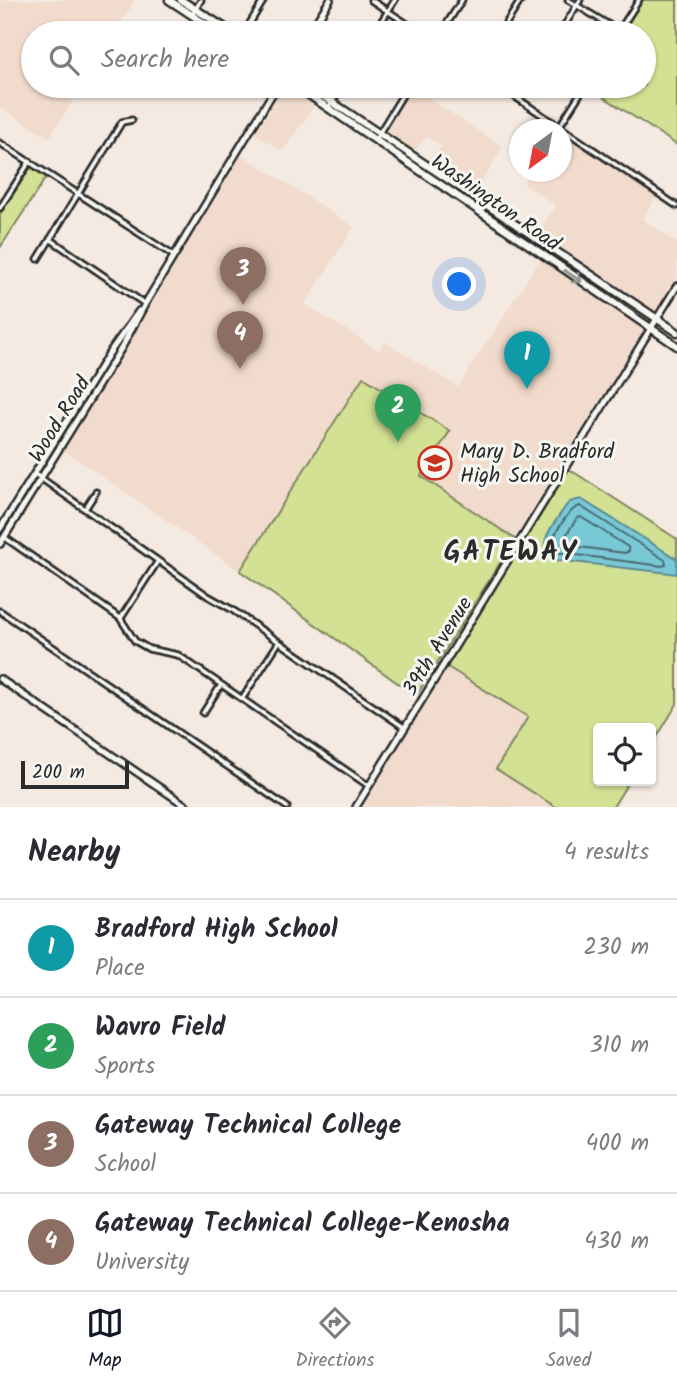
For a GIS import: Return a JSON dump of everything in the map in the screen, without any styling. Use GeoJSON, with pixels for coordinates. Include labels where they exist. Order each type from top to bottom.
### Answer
{"type":"FeatureCollection","features":[{"type":"Feature","properties":{"kind":"main road"},"geometry":{"type":"LineString","coordinates":[[169,0],[210,21]]}},
{"type":"Feature","properties":{"kind":"main road"},"geometry":{"type":"LineString","coordinates":[[181,0],[204,21]]}},
{"type":"Feature","properties":{"kind":"main road","name":"Washington Road"},"geometry":{"type":"LineString","coordinates":[[319,98],[330,104]]}},
{"type":"Feature","properties":{"kind":"main road","name":"Washington Road"},"geometry":{"type":"LineString","coordinates":[[323,98],[677,332]]}},
{"type":"Feature","properties":{"kind":"main road","name":"Washington Road"},"geometry":{"type":"LineString","coordinates":[[398,150],[677,346]]}},
{"type":"Feature","properties":{"kind":"main road"},"geometry":{"type":"LineString","coordinates":[[591,288],[593,284],[597,284],[622,296]]}},
{"type":"Feature","properties":{"kind":"street"},"geometry":{"type":"LineString","coordinates":[[193,12],[201,0]]}},
{"type":"Feature","properties":{"kind":"street"},"geometry":{"type":"LineString","coordinates":[[251,21],[264,0]]}},
{"type":"Feature","properties":{"kind":"street"},"geometry":{"type":"LineString","coordinates":[[317,21],[330,0]]}},
{"type":"Feature","properties":{"kind":"street"},"geometry":{"type":"LineString","coordinates":[[371,0],[402,21]]}},
{"type":"Feature","properties":{"kind":"street"},"geometry":{"type":"LineString","coordinates":[[382,21],[395,0]]}},
{"type":"Feature","properties":{"kind":"street"},"geometry":{"type":"LineString","coordinates":[[449,21],[462,0]]}},
{"type":"Feature","properties":{"kind":"street"},"geometry":{"type":"LineString","coordinates":[[508,21],[521,0]]}},
{"type":"Feature","properties":{"kind":"street"},"geometry":{"type":"LineString","coordinates":[[568,0],[602,21]]}},
{"type":"Feature","properties":{"kind":"street"},"geometry":{"type":"LineString","coordinates":[[567,21],[580,0]]}},
{"type":"Feature","properties":{"kind":"street"},"geometry":{"type":"LineString","coordinates":[[626,21],[639,0]]}},
{"type":"Feature","properties":{"kind":"street","name":"Wood Road"},"geometry":{"type":"LineString","coordinates":[[0,544],[122,347],[143,306],[270,98]]}},
{"type":"Feature","properties":{"kind":"street"},"geometry":{"type":"LineString","coordinates":[[330,104],[334,98]]}},
{"type":"Feature","properties":{"kind":"street"},"geometry":{"type":"LineString","coordinates":[[377,136],[401,98]]}},
{"type":"Feature","properties":{"kind":"street"},"geometry":{"type":"LineString","coordinates":[[564,119],[577,98]]}},
{"type":"Feature","properties":{"kind":"street"},"geometry":{"type":"LineString","coordinates":[[519,99],[548,119]]}},
{"type":"Feature","properties":{"kind":"street"},"geometry":{"type":"LineString","coordinates":[[38,260],[122,122],[132,120]]}},
{"type":"Feature","properties":{"kind":"street"},"geometry":{"type":"LineString","coordinates":[[572,136],[677,206]]}},
{"type":"Feature","properties":{"kind":"street"},"geometry":{"type":"LineString","coordinates":[[0,143],[174,256]]}},
{"type":"Feature","properties":{"kind":"street"},"geometry":{"type":"LineString","coordinates":[[0,208],[30,161]]}},
{"type":"Feature","properties":{"kind":"street"},"geometry":{"type":"LineString","coordinates":[[50,239],[143,306]]}},
{"type":"Feature","properties":{"kind":"street","name":"39th Avenue"},"geometry":{"type":"LineString","coordinates":[[356,807],[677,286]]}},
{"type":"Feature","properties":{"kind":"street","name":"Wood Road"},"geometry":{"type":"LineString","coordinates":[[0,529],[110,352],[143,306]]}},
{"type":"Feature","properties":{"kind":"street"},"geometry":{"type":"LineString","coordinates":[[35,474],[158,561],[405,728]]}},
{"type":"Feature","properties":{"kind":"street"},"geometry":{"type":"LineString","coordinates":[[85,509],[96,492]]}},
{"type":"Feature","properties":{"kind":"street"},"geometry":{"type":"LineString","coordinates":[[4,537],[120,618],[135,641],[149,649],[178,655],[369,786]]}},
{"type":"Feature","properties":{"kind":"street"},"geometry":{"type":"LineString","coordinates":[[120,618],[158,561]]}},
{"type":"Feature","properties":{"kind":"street"},"geometry":{"type":"LineString","coordinates":[[0,611],[287,807]]}},
{"type":"Feature","properties":{"kind":"street"},"geometry":{"type":"LineString","coordinates":[[242,699],[279,642]]}},
{"type":"Feature","properties":{"kind":"street"},"geometry":{"type":"LineString","coordinates":[[0,679],[188,807]]}},
{"type":"Feature","properties":{"kind":"street"},"geometry":{"type":"LineString","coordinates":[[203,713],[221,685]]}},
{"type":"Feature","properties":{"kind":"shaded area"},"geometry":{"type":"Polygon","coordinates":[[[0,0],[135,0],[122,21],[21,21],[21,98],[74,98],[49,138],[0,107],[0,0]]]}},
{"type":"Feature","properties":{"kind":"shaded area"},"geometry":{"type":"Polygon","coordinates":[[[277,98],[309,98],[316,103],[283,151],[255,134],[277,98]]]}},
{"type":"Feature","properties":{"kind":"shaded area"},"geometry":{"type":"Polygon","coordinates":[[[405,98],[428,98],[503,147],[475,192],[430,165],[441,146],[427,137],[413,154],[384,134],[405,98]]]}},
{"type":"Feature","properties":{"kind":"shaded area"},"geometry":{"type":"Polygon","coordinates":[[[572,138],[657,196],[642,219],[677,243],[677,278],[655,312],[649,311],[537,235],[556,206],[523,183],[572,182],[572,138]]]}},
{"type":"Feature","properties":{"kind":"shaded area"},"geometry":{"type":"Polygon","coordinates":[[[242,155],[354,227],[305,304],[379,351],[385,342],[458,387],[541,258],[644,329],[416,696],[62,449],[242,155]]]}},
{"type":"Feature","properties":{"kind":"shaded area"},"geometry":{"type":"Polygon","coordinates":[[[446,666],[528,717],[496,769],[556,807],[360,807],[446,666]]]}},
{"type":"Feature","properties":{"kind":"green space"},"geometry":{"type":"Polygon","coordinates":[[[641,0],[677,0],[677,145],[605,98],[656,98],[656,21],[628,21],[641,0]]]}},
{"type":"Feature","properties":{"kind":"green space"},"geometry":{"type":"Polygon","coordinates":[[[32,166],[47,176],[0,248],[0,214],[32,166]]]}},
{"type":"Feature","properties":{"kind":"green space"},"geometry":{"type":"Polygon","coordinates":[[[363,377],[450,431],[421,476],[515,539],[416,696],[240,571],[363,377]]]}},
{"type":"Feature","properties":{"kind":"green space"},"geometry":{"type":"Polygon","coordinates":[[[569,469],[677,539],[677,704],[656,739],[656,723],[593,723],[593,786],[626,786],[613,807],[556,807],[496,769],[528,717],[446,666],[569,469]]]}},
{"type":"Feature","properties":{"kind":"water"},"geometry":{"type":"Polygon","coordinates":[[[581,499],[677,559],[677,574],[556,560],[549,555],[545,542],[552,527],[570,502],[581,499]]]}},
{"type":"Feature","properties":{"kind":"place","name":"Gateway Technical College"},"geometry":{"type":"Point","coordinates":[243,305]}},
{"type":"Feature","properties":{"kind":"place","name":"Gateway Technical College-Kenosha"},"geometry":{"type":"Point","coordinates":[240,369]}},
{"type":"Feature","properties":{"kind":"place","name":"Bradford High School"},"geometry":{"type":"Point","coordinates":[527,389]}},
{"type":"Feature","properties":{"kind":"place","name":"Wavro Field"},"geometry":{"type":"Point","coordinates":[398,442]}},
{"type":"Feature","properties":{"kind":"place","name":"Mary D. Bradford High School"},"geometry":{"type":"Point","coordinates":[435,463]}},
{"type":"Feature","properties":{"kind":"district","name":"GATEWAY"},"geometry":{"type":"Point","coordinates":[511,550]}}]}
